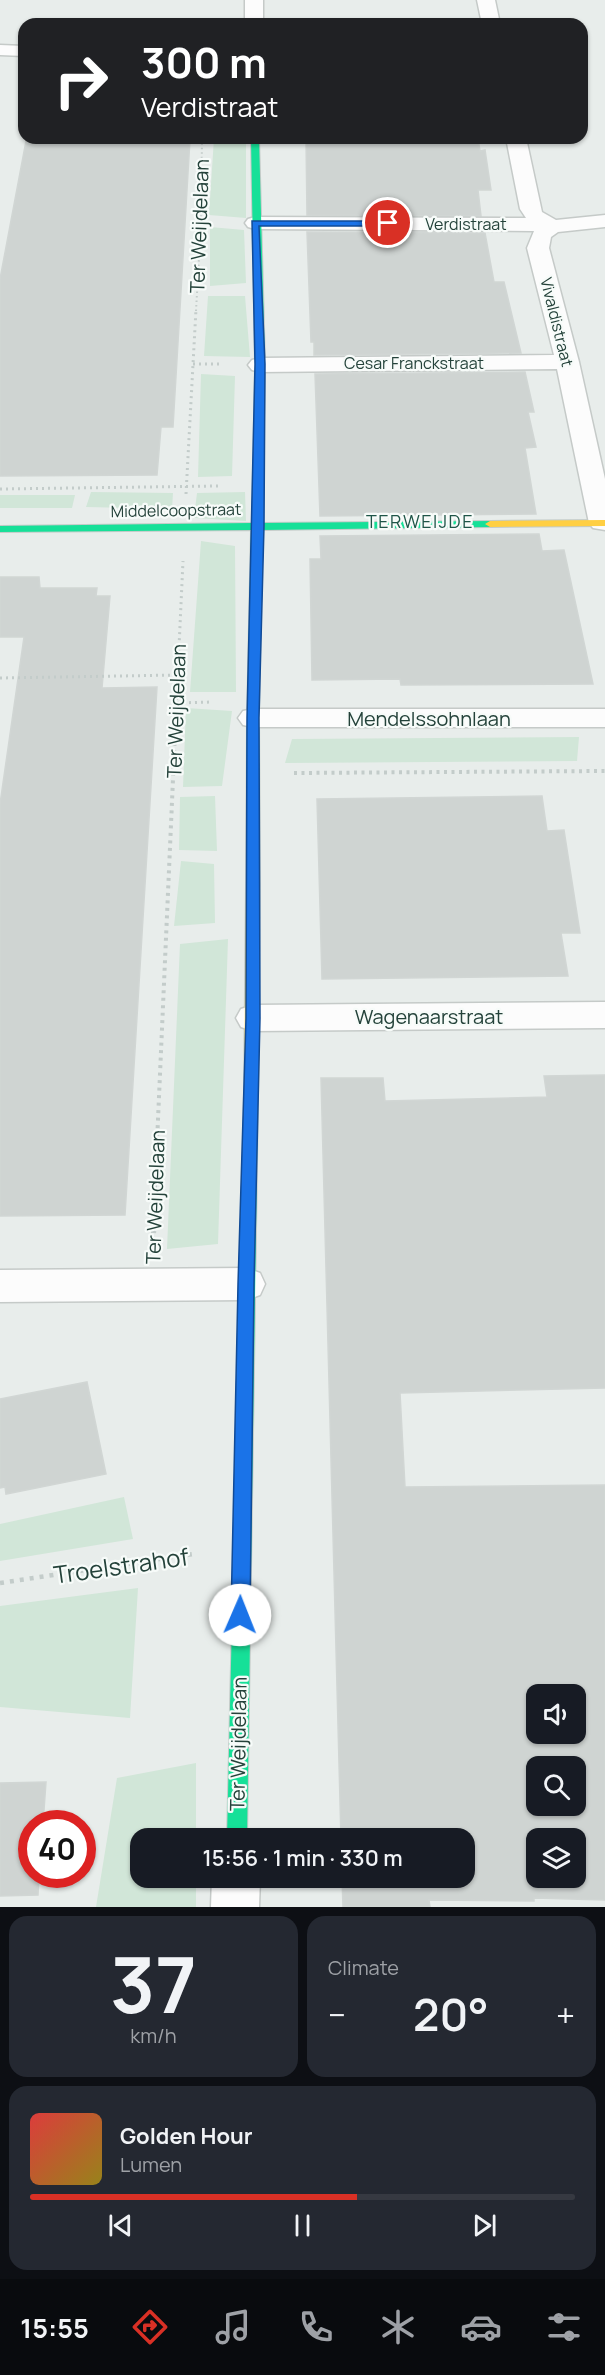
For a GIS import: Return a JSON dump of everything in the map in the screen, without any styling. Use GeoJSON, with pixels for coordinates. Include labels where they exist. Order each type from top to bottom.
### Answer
{"type":"FeatureCollection","features":[{"type":"Feature","properties":{"kind":"street"},"geometry":{"type":"LineString","coordinates":[[254,18],[255,0]]}},
{"type":"Feature","properties":{"kind":"street"},"geometry":{"type":"LineString","coordinates":[[486,0],[490,18]]}},
{"type":"Feature","properties":{"kind":"street"},"geometry":{"type":"LineString","coordinates":[[0,50],[18,51]]}},
{"type":"Feature","properties":{"kind":"street","name":"Ter Weijdelaan"},"geometry":{"type":"LineString","coordinates":[[237,1828],[246,1284],[253,1018],[253,718],[259,486],[260,364],[255,144]]}},
{"type":"Feature","properties":{"kind":"street"},"geometry":{"type":"LineString","coordinates":[[517,144],[530,209],[535,216],[552,227]]}},
{"type":"Feature","properties":{"kind":"street","name":"Verdistraat"},"geometry":{"type":"LineString","coordinates":[[255,223],[522,224],[552,227],[605,221]]}},
{"type":"Feature","properties":{"kind":"street","name":"Vivaldistraat"},"geometry":{"type":"LineString","coordinates":[[552,227],[543,231],[538,248],[567,362],[603,523]]}},
{"type":"Feature","properties":{"kind":"street","name":"Cesar Franckstraat"},"geometry":{"type":"LineString","coordinates":[[260,364],[567,362]]}},
{"type":"Feature","properties":{"kind":"street","name":"Middelcoopstraat"},"geometry":{"type":"LineString","coordinates":[[0,529],[603,523]]}},
{"type":"Feature","properties":{"kind":"street","name":"Mendelssohnlaan"},"geometry":{"type":"LineString","coordinates":[[253,718],[605,718]]}},
{"type":"Feature","properties":{"kind":"street","name":"Wagenaarstraat"},"geometry":{"type":"LineString","coordinates":[[253,1018],[605,1015]]}},
{"type":"Feature","properties":{"kind":"street"},"geometry":{"type":"LineString","coordinates":[[0,1286],[246,1284]]}},
{"type":"Feature","properties":{"kind":"street"},"geometry":{"type":"LineString","coordinates":[[236,1888],[236,1907]]}},
{"type":"Feature","properties":{"kind":"path","name":"Ter Weijdelaan"},"geometry":{"type":"LineString","coordinates":[[151,1284],[184,526],[201,222],[202,144]]}},
{"type":"Feature","properties":{"kind":"path","name":"Middelcoopstraat"},"geometry":{"type":"LineString","coordinates":[[0,489],[259,486]]}},
{"type":"Feature","properties":{"kind":"path"},"geometry":{"type":"LineString","coordinates":[[0,678],[178,675]]}},
{"type":"Feature","properties":{"kind":"path"},"geometry":{"type":"LineString","coordinates":[[253,773],[605,771]]}},
{"type":"Feature","properties":{"kind":"path","name":"Troelstrahof"},"geometry":{"type":"LineString","coordinates":[[0,1583],[242,1547]]}},
{"type":"Feature","properties":{"kind":"green space"},"geometry":{"type":"Polygon","coordinates":[[[214,144],[246,144],[246,218],[209,215],[214,144]]]}},
{"type":"Feature","properties":{"kind":"green space"},"geometry":{"type":"Polygon","coordinates":[[[210,227],[244,230],[246,283],[210,286],[210,227]]]}},
{"type":"Feature","properties":{"kind":"green space"},"geometry":{"type":"Polygon","coordinates":[[[208,296],[245,296],[250,357],[204,356],[208,296]]]}},
{"type":"Feature","properties":{"kind":"green space"},"geometry":{"type":"Polygon","coordinates":[[[201,374],[235,376],[232,476],[198,477],[201,374]]]}},
{"type":"Feature","properties":{"kind":"green space"},"geometry":{"type":"Polygon","coordinates":[[[91,492],[173,493],[172,509],[86,507],[91,492]]]}},
{"type":"Feature","properties":{"kind":"green space"},"geometry":{"type":"Polygon","coordinates":[[[245,492],[246,521],[194,518],[197,493],[245,492]]]}},
{"type":"Feature","properties":{"kind":"green space"},"geometry":{"type":"Polygon","coordinates":[[[0,495],[75,495],[72,508],[0,508],[0,495]]]}},
{"type":"Feature","properties":{"kind":"green space"},"geometry":{"type":"Polygon","coordinates":[[[201,541],[235,546],[236,692],[190,692],[201,541]]]}},
{"type":"Feature","properties":{"kind":"green space"},"geometry":{"type":"Polygon","coordinates":[[[186,708],[232,711],[222,786],[183,787],[186,708]]]}},
{"type":"Feature","properties":{"kind":"green space"},"geometry":{"type":"Polygon","coordinates":[[[579,737],[577,761],[285,763],[292,739],[579,737]]]}},
{"type":"Feature","properties":{"kind":"green space"},"geometry":{"type":"Polygon","coordinates":[[[215,796],[217,851],[179,850],[180,797],[215,796]]]}},
{"type":"Feature","properties":{"kind":"green space"},"geometry":{"type":"Polygon","coordinates":[[[181,861],[214,864],[215,923],[174,926],[181,861]]]}},
{"type":"Feature","properties":{"kind":"green space"},"geometry":{"type":"Polygon","coordinates":[[[228,939],[218,1244],[167,1249],[180,944],[228,939]]]}},
{"type":"Feature","properties":{"kind":"green space"},"geometry":{"type":"Polygon","coordinates":[[[124,1497],[133,1539],[0,1561],[0,1524],[124,1497]]]}},
{"type":"Feature","properties":{"kind":"green space"},"geometry":{"type":"Polygon","coordinates":[[[138,1588],[130,1718],[0,1707],[0,1606],[138,1588]]]}},
{"type":"Feature","properties":{"kind":"green space"},"geometry":{"type":"Polygon","coordinates":[[[196,1763],[196,1828],[130,1828],[130,1888],[196,1888],[196,1907],[96,1907],[117,1778],[196,1763]]]}},
{"type":"Feature","properties":{"kind":"building"},"geometry":{"type":"Polygon","coordinates":[[[25,144],[190,144],[173,427],[161,427],[157,475],[0,476],[0,279],[25,144]]]}},
{"type":"Feature","properties":{"kind":"building"},"geometry":{"type":"Polygon","coordinates":[[[306,144],[479,144],[480,151],[485,150],[491,190],[478,190],[481,216],[307,215],[306,144]]]}},
{"type":"Feature","properties":{"kind":"building"},"geometry":{"type":"Polygon","coordinates":[[[307,232],[485,233],[494,282],[504,282],[521,353],[314,355],[314,342],[311,342],[307,232]]]}},
{"type":"Feature","properties":{"kind":"building"},"geometry":{"type":"Polygon","coordinates":[[[525,372],[534,412],[528,412],[536,447],[525,448],[536,514],[320,516],[315,374],[525,372]]]}},
{"type":"Feature","properties":{"kind":"building"},"geometry":{"type":"Polygon","coordinates":[[[539,534],[542,551],[564,550],[593,684],[401,685],[400,679],[312,680],[310,559],[321,559],[320,536],[539,534]]]}},
{"type":"Feature","properties":{"kind":"building"},"geometry":{"type":"Polygon","coordinates":[[[0,577],[39,577],[40,588],[97,588],[96,596],[110,596],[102,688],[157,687],[125,1215],[0,1216],[0,804],[24,637],[0,637],[0,577]]]}},
{"type":"Feature","properties":{"kind":"building"},"geometry":{"type":"Polygon","coordinates":[[[542,796],[547,831],[564,830],[580,933],[561,933],[568,976],[322,979],[317,799],[542,796]]]}},
{"type":"Feature","properties":{"kind":"building"},"geometry":{"type":"Polygon","coordinates":[[[605,1075],[605,1388],[400,1393],[405,1487],[605,1485],[605,1900],[534,1898],[534,1901],[429,1900],[430,1907],[343,1907],[342,1888],[475,1888],[475,1828],[341,1828],[321,1078],[383,1078],[385,1101],[547,1097],[544,1076],[605,1075]]]}},
{"type":"Feature","properties":{"kind":"building"},"geometry":{"type":"Polygon","coordinates":[[[87,1382],[106,1474],[6,1494],[5,1487],[0,1488],[0,1399],[87,1382]]]}},
{"type":"Feature","properties":{"kind":"building"},"geometry":{"type":"Polygon","coordinates":[[[46,1782],[44,1810],[18,1810],[18,1888],[38,1888],[38,1895],[0,1896],[0,1783],[46,1782]]]}},
{"type":"Feature","properties":{"kind":"traffic: fast"},"geometry":{"type":"LineString","coordinates":[[253,885],[253,718],[260,365],[255,144]]}},
{"type":"Feature","properties":{"kind":"traffic: fast"},"geometry":{"type":"LineString","coordinates":[[0,529],[490,524]]}},
{"type":"Feature","properties":{"kind":"traffic: fast"},"geometry":{"type":"LineString","coordinates":[[237,1828],[251,1096]]}},
{"type":"Feature","properties":{"kind":"traffic: slow"},"geometry":{"type":"LineString","coordinates":[[490,524],[605,523]]}},
{"type":"Feature","properties":{"kind":"traffic: slow"},"geometry":{"type":"LineString","coordinates":[[251,1096],[253,885]]}},
{"type":"Feature","properties":{"kind":"district","name":"TERWEIJDE"},"geometry":{"type":"Point","coordinates":[420,521]}},
{"type":"Feature","properties":{"kind":"route"},"geometry":{"type":"LineString","coordinates":[[240,1615],[253,1018],[253,718],[260,364],[255,223],[388,223]]}}]}
